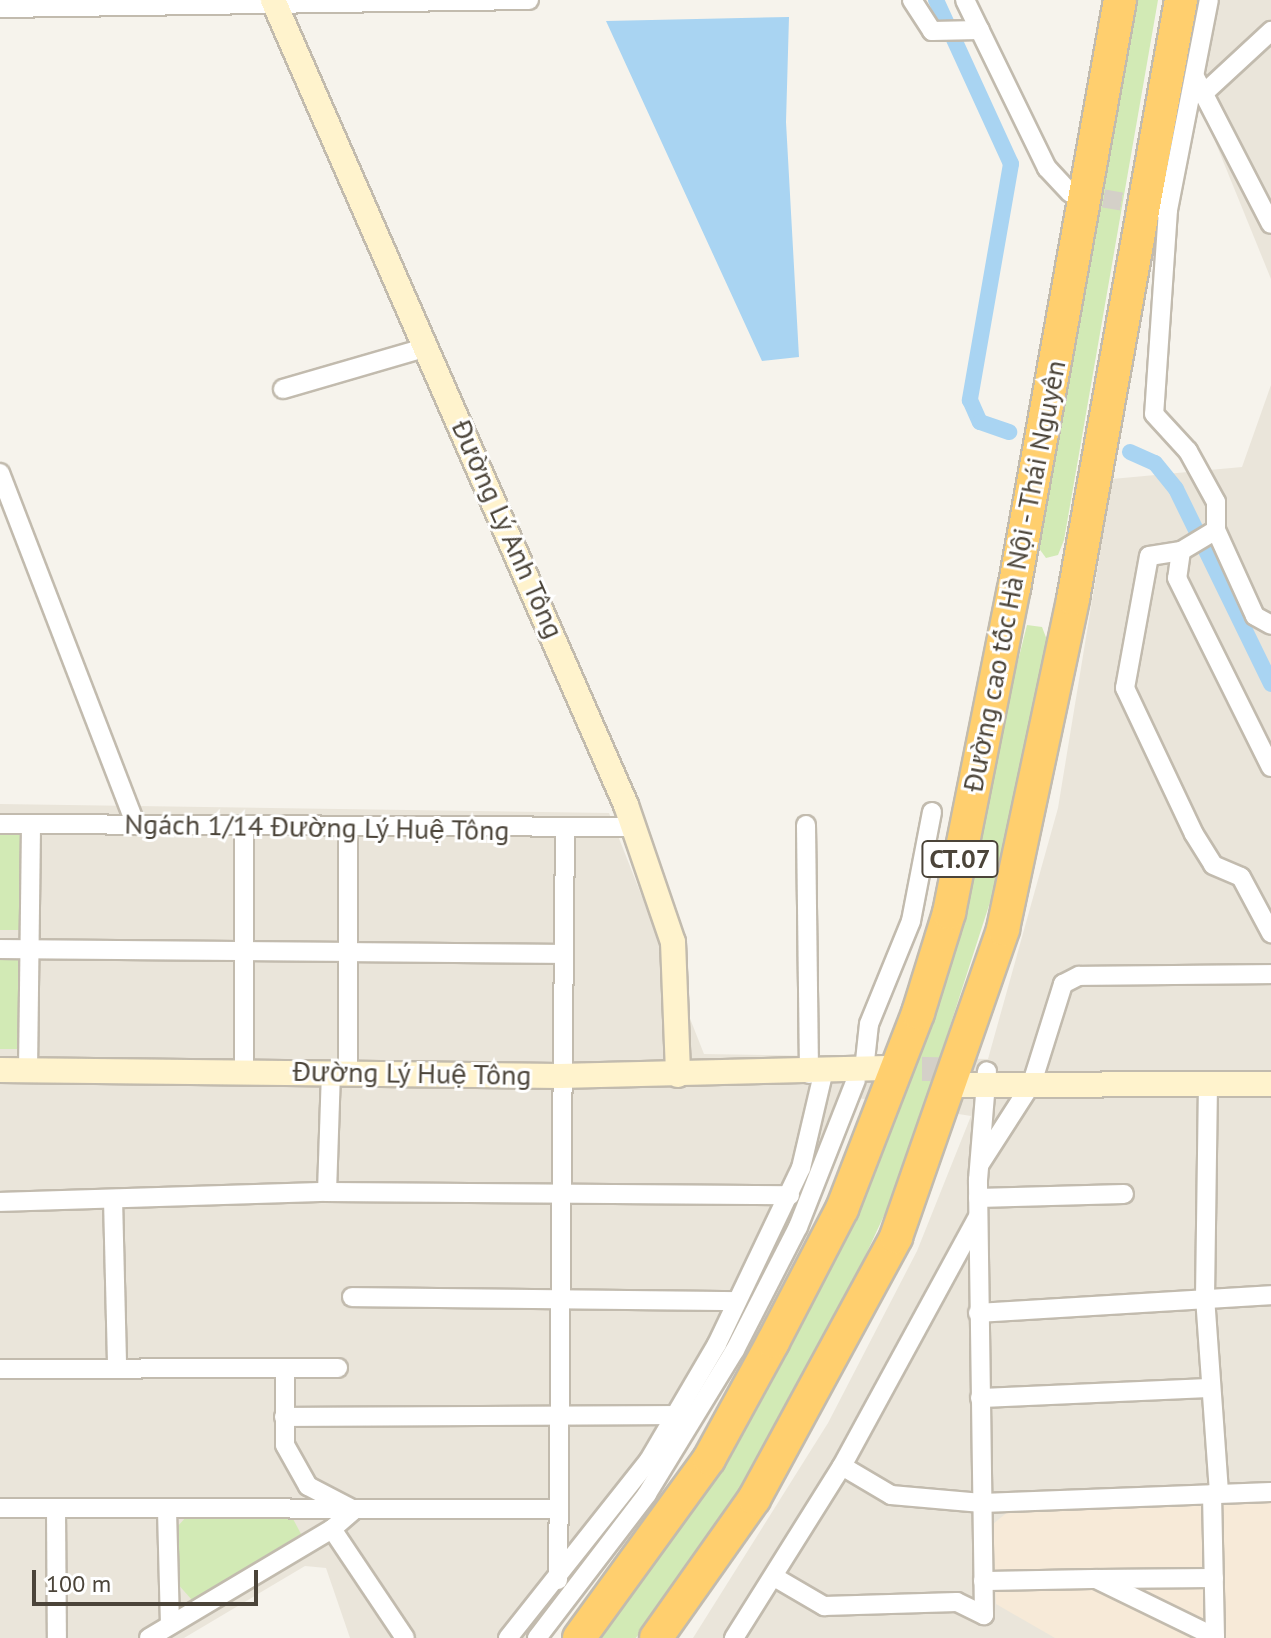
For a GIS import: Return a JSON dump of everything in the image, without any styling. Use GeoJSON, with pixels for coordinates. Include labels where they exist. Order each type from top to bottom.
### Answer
{"type":"FeatureCollection","features":[{"type":"Feature","properties":{"kind":"highway","name":"Đường cao tốc Hà Nội - Thái Nguyên"},"geometry":{"type":"LineString","coordinates":[[579,1638],[709,1459],[766,1355],[842,1209],[918,1013],[949,913],[1014,589],[1120,0]]}},
{"type":"Feature","properties":{"kind":"highway","name":"CT.07"},"geometry":{"type":"LineString","coordinates":[[656,1638],[754,1499],[896,1237],[999,944],[1073,599],[1181,0]]}},
{"type":"Feature","properties":{"kind":"street"},"geometry":{"type":"LineString","coordinates":[[0,8],[529,0]]}},
{"type":"Feature","properties":{"kind":"street"},"geometry":{"type":"LineString","coordinates":[[912,0],[932,31],[980,30]]}},
{"type":"Feature","properties":{"kind":"street"},"geometry":{"type":"LineString","coordinates":[[965,0],[1047,168],[1070,193]]}},
{"type":"Feature","properties":{"kind":"street"},"geometry":{"type":"LineString","coordinates":[[1209,0],[1195,77],[1158,208],[1152,405],[1160,426],[1207,479],[1213,532],[1255,616],[1271,625]]}},
{"type":"Feature","properties":{"kind":"street","name":"Đường Lý Anh Tông"},"geometry":{"type":"LineString","coordinates":[[274,2],[428,347],[634,827],[673,942],[678,1075]]}},
{"type":"Feature","properties":{"kind":"street"},"geometry":{"type":"LineString","coordinates":[[1203,94],[1271,31]]}},
{"type":"Feature","properties":{"kind":"street"},"geometry":{"type":"LineString","coordinates":[[1195,77],[1271,224]]}},
{"type":"Feature","properties":{"kind":"street"},"geometry":{"type":"LineString","coordinates":[[283,389],[428,347]]}},
{"type":"Feature","properties":{"kind":"street"},"geometry":{"type":"LineString","coordinates":[[0,473],[136,825]]}},
{"type":"Feature","properties":{"kind":"street"},"geometry":{"type":"LineString","coordinates":[[1213,532],[1186,546],[1149,556],[1125,688],[1194,834],[1213,865],[1241,877],[1271,933]]}},
{"type":"Feature","properties":{"kind":"street"},"geometry":{"type":"LineString","coordinates":[[1186,546],[1177,578],[1271,767]]}},
{"type":"Feature","properties":{"kind":"street"},"geometry":{"type":"LineString","coordinates":[[537,1638],[647,1494],[735,1350],[872,1075],[869,1024],[911,921],[932,812]]}},
{"type":"Feature","properties":{"kind":"street","name":"Ngách 1/14 Đường Lý Huệ Tông"},"geometry":{"type":"LineString","coordinates":[[0,824],[565,830],[634,827]]}},
{"type":"Feature","properties":{"kind":"street"},"geometry":{"type":"LineString","coordinates":[[28,1071],[31,824]]}},
{"type":"Feature","properties":{"kind":"street"},"geometry":{"type":"LineString","coordinates":[[508,1638],[558,1580],[676,1415],[790,1195],[817,1120],[806,825]]}},
{"type":"Feature","properties":{"kind":"street"},"geometry":{"type":"LineString","coordinates":[[244,827],[244,1070]]}},
{"type":"Feature","properties":{"kind":"street"},"geometry":{"type":"LineString","coordinates":[[327,1192],[348,952],[348,827]]}},
{"type":"Feature","properties":{"kind":"street"},"geometry":{"type":"LineString","coordinates":[[558,1580],[559,1076],[565,830]]}},
{"type":"Feature","properties":{"kind":"street"},"geometry":{"type":"LineString","coordinates":[[0,949],[561,954]]}},
{"type":"Feature","properties":{"kind":"street"},"geometry":{"type":"LineString","coordinates":[[979,1166],[1032,1083],[1063,984],[1079,976],[1271,974]]}},
{"type":"Feature","properties":{"kind":"street","name":"Đường Lý Huệ Tông"},"geometry":{"type":"LineString","coordinates":[[0,1070],[339,1071],[559,1076],[872,1075]]}},
{"type":"Feature","properties":{"kind":"street"},"geometry":{"type":"LineString","coordinates":[[776,1578],[824,1606],[957,1602],[984,1615],[978,1313],[979,1166],[975,1078],[1032,1083],[1271,1084]]}},
{"type":"Feature","properties":{"kind":"street"},"geometry":{"type":"LineString","coordinates":[[1096,1579],[1215,1637],[1215,1494],[1205,1297],[1208,1083]]}},
{"type":"Feature","properties":{"kind":"street"},"geometry":{"type":"LineString","coordinates":[[0,1202],[327,1192],[561,1190],[790,1195]]}},
{"type":"Feature","properties":{"kind":"street"},"geometry":{"type":"LineString","coordinates":[[978,1207],[1124,1194]]}},
{"type":"Feature","properties":{"kind":"street"},"geometry":{"type":"LineString","coordinates":[[113,1199],[117,1368]]}},
{"type":"Feature","properties":{"kind":"street"},"geometry":{"type":"LineString","coordinates":[[734,1638],[776,1578],[842,1466],[978,1207]]}},
{"type":"Feature","properties":{"kind":"street"},"geometry":{"type":"LineString","coordinates":[[978,1313],[1271,1295]]}},
{"type":"Feature","properties":{"kind":"street"},"geometry":{"type":"LineString","coordinates":[[352,1297],[737,1301]]}},
{"type":"Feature","properties":{"kind":"street"},"geometry":{"type":"LineString","coordinates":[[285,1368],[285,1445],[308,1486],[354,1510]]}},
{"type":"Feature","properties":{"kind":"street"},"geometry":{"type":"LineString","coordinates":[[0,1369],[338,1368]]}},
{"type":"Feature","properties":{"kind":"street"},"geometry":{"type":"LineString","coordinates":[[980,1398],[1211,1388]]}},
{"type":"Feature","properties":{"kind":"street"},"geometry":{"type":"LineString","coordinates":[[284,1417],[560,1411],[676,1415]]}},
{"type":"Feature","properties":{"kind":"street"},"geometry":{"type":"LineString","coordinates":[[842,1466],[891,1495],[982,1503],[1271,1492]]}},
{"type":"Feature","properties":{"kind":"street"},"geometry":{"type":"LineString","coordinates":[[0,1508],[558,1509]]}},
{"type":"Feature","properties":{"kind":"street"},"geometry":{"type":"LineString","coordinates":[[290,1508],[306,1529],[296,1550]]}},
{"type":"Feature","properties":{"kind":"street"},"geometry":{"type":"LineString","coordinates":[[56,1509],[57,1638]]}},
{"type":"Feature","properties":{"kind":"street"},"geometry":{"type":"LineString","coordinates":[[167,1510],[170,1625]]}},
{"type":"Feature","properties":{"kind":"street"},"geometry":{"type":"LineString","coordinates":[[149,1638],[332,1529],[354,1510]]}},
{"type":"Feature","properties":{"kind":"street"},"geometry":{"type":"LineString","coordinates":[[332,1529],[405,1638]]}},
{"type":"Feature","properties":{"kind":"street"},"geometry":{"type":"LineString","coordinates":[[983,1581],[1214,1578]]}},
{"type":"Feature","properties":{"kind":"shaded area"},"geometry":{"type":"Polygon","coordinates":[[[1197,0],[1271,0],[1271,279],[1184,65],[1197,0]]]}},
{"type":"Feature","properties":{"kind":"shaded area"},"geometry":{"type":"Polygon","coordinates":[[[1271,385],[1271,1638],[693,1638],[828,1423],[917,1251],[971,1116],[845,1096],[741,1316],[603,1545],[526,1638],[350,1638],[326,1568],[305,1566],[184,1638],[0,1638],[0,804],[609,813],[704,1054],[988,1059],[1058,808],[1112,479],[1242,467],[1271,385]]]}},
{"type":"Feature","properties":{"kind":"shaded area"},"geometry":{"type":"Polygon","coordinates":[[[1271,1502],[1271,1638],[1055,1638],[996,1604],[993,1524],[1009,1511],[1271,1502]]]}},
{"type":"Feature","properties":{"kind":"green space"},"geometry":{"type":"Polygon","coordinates":[[[1135,0],[1158,0],[1064,540],[1058,555],[1046,558],[1038,547],[1135,0]]]}},
{"type":"Feature","properties":{"kind":"green space"},"geometry":{"type":"Polygon","coordinates":[[[1027,625],[1042,627],[1047,640],[1003,862],[900,1181],[836,1319],[733,1499],[636,1638],[602,1638],[742,1433],[854,1219],[923,1039],[1027,625]]]}},
{"type":"Feature","properties":{"kind":"green space"},"geometry":{"type":"Polygon","coordinates":[[[0,835],[25,835],[25,930],[0,930],[0,835]]]}},
{"type":"Feature","properties":{"kind":"green space"},"geometry":{"type":"Polygon","coordinates":[[[0,954],[22,954],[22,1049],[0,1049],[0,954]]]}},
{"type":"Feature","properties":{"kind":"green space"},"geometry":{"type":"Polygon","coordinates":[[[188,1515],[292,1517],[301,1534],[192,1600],[176,1582],[176,1528],[188,1515]]]}},
{"type":"Feature","properties":{"kind":"water"},"geometry":{"type":"Polygon","coordinates":[[[789,17],[786,122],[799,357],[762,361],[606,21],[789,17]]]}},
{"type":"Feature","properties":{"kind":"waterway"},"geometry":{"type":"LineString","coordinates":[[936,0],[1011,164],[970,400],[980,422],[1009,432]]}},
{"type":"Feature","properties":{"kind":"waterway"},"geometry":{"type":"LineString","coordinates":[[1130,452],[1155,463],[1176,489],[1271,684]]}},
{"type":"Feature","properties":{"kind":"tunnel"},"geometry":{"type":"LineString","coordinates":[[1077,194],[1149,206]]}},
{"type":"Feature","properties":{"kind":"tunnel"},"geometry":{"type":"LineString","coordinates":[[886,1068],[967,1070]]}}]}
